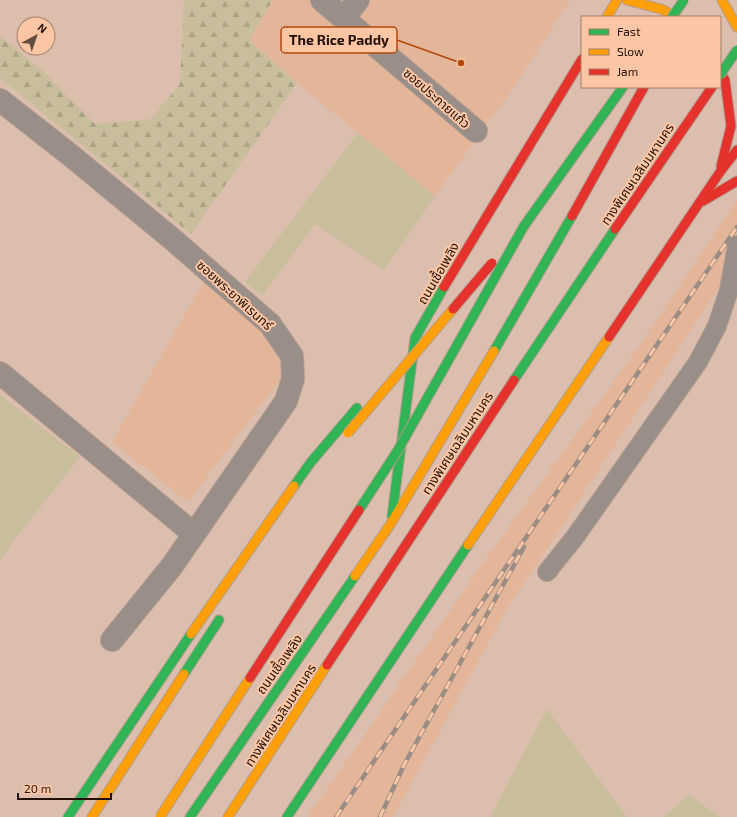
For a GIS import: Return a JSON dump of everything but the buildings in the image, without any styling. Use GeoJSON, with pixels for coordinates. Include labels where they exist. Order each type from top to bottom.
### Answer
{"type":"FeatureCollection","features":[{"type":"Feature","properties":{"kind":"main road"},"geometry":{"type":"LineString","coordinates":[[608,16],[617,0]]}},
{"type":"Feature","properties":{"kind":"main road"},"geometry":{"type":"LineString","coordinates":[[627,0],[664,10],[671,16]]}},
{"type":"Feature","properties":{"kind":"main road"},"geometry":{"type":"LineString","coordinates":[[673,16],[684,0]]}},
{"type":"Feature","properties":{"kind":"main road"},"geometry":{"type":"LineString","coordinates":[[683,16],[692,0]]}},
{"type":"Feature","properties":{"kind":"main road"},"geometry":{"type":"LineString","coordinates":[[722,0],[737,28]]}},
{"type":"Feature","properties":{"kind":"main road"},"geometry":{"type":"LineString","coordinates":[[721,74],[737,50]]}},
{"type":"Feature","properties":{"kind":"main road","name":"ถนนเชื้อเพลิง"},"geometry":{"type":"LineString","coordinates":[[390,525],[415,338],[462,256],[581,61]]}},
{"type":"Feature","properties":{"kind":"main road"},"geometry":{"type":"LineString","coordinates":[[720,172],[731,126],[725,80],[721,74]]}},
{"type":"Feature","properties":{"kind":"main road"},"geometry":{"type":"LineString","coordinates":[[343,440],[524,226],[622,88]]}},
{"type":"Feature","properties":{"kind":"main road","name":"ถนนเชื้อเพลิง"},"geometry":{"type":"LineString","coordinates":[[190,817],[390,525],[547,262],[643,88]]}},
{"type":"Feature","properties":{"kind":"main road","name":"ทางพิเศษเฉลิมมหานคร"},"geometry":{"type":"LineString","coordinates":[[228,817],[549,326],[711,88]]}},
{"type":"Feature","properties":{"kind":"main road"},"geometry":{"type":"LineString","coordinates":[[287,817],[362,702],[720,172],[737,150]]}},
{"type":"Feature","properties":{"kind":"main road"},"geometry":{"type":"LineString","coordinates":[[700,203],[737,181]]}},
{"type":"Feature","properties":{"kind":"main road"},"geometry":{"type":"LineString","coordinates":[[160,817],[398,450],[524,226]]}},
{"type":"Feature","properties":{"kind":"main road"},"geometry":{"type":"LineString","coordinates":[[405,350],[415,338]]}},
{"type":"Feature","properties":{"kind":"main road"},"geometry":{"type":"LineString","coordinates":[[68,817],[231,576],[311,462],[360,403]]}},
{"type":"Feature","properties":{"kind":"main road"},"geometry":{"type":"LineString","coordinates":[[92,817],[223,614]]}},
{"type":"Feature","properties":{"kind":"street","name":"ซอยประกายแก้ว"},"geometry":{"type":"LineString","coordinates":[[322,0],[476,131]]}},
{"type":"Feature","properties":{"kind":"street"},"geometry":{"type":"LineString","coordinates":[[344,18],[358,0]]}},
{"type":"Feature","properties":{"kind":"street","name":"ซอยพระยาพิเรนทร์"},"geometry":{"type":"LineString","coordinates":[[0,100],[53,141],[165,233],[270,324],[292,356],[294,379],[286,401],[172,566],[112,640]]}},
{"type":"Feature","properties":{"kind":"street"},"geometry":{"type":"LineString","coordinates":[[0,374],[194,534]]}},
{"type":"Feature","properties":{"kind":"lane"},"geometry":{"type":"LineString","coordinates":[[547,572],[575,537],[698,362],[717,326],[729,290],[737,245]]}},
{"type":"Feature","properties":{"kind":"shaded area"},"geometry":{"type":"Polygon","coordinates":[[[273,0],[570,0],[515,86],[435,196],[297,83],[249,40],[273,0]]]}},
{"type":"Feature","properties":{"kind":"shaded area"},"geometry":{"type":"Polygon","coordinates":[[[737,200],[737,260],[506,611],[393,817],[308,817],[478,570],[638,348],[737,200]]]}},
{"type":"Feature","properties":{"kind":"shaded area"},"geometry":{"type":"Polygon","coordinates":[[[204,281],[267,332],[278,345],[285,373],[188,502],[112,442],[204,281]]]}},
{"type":"Feature","properties":{"kind":"green space"},"geometry":{"type":"Polygon","coordinates":[[[184,0],[273,0],[249,40],[297,83],[191,234],[0,78],[0,36],[16,49],[16,56],[25,56],[42,70],[95,124],[151,119],[180,84],[184,0]]]}},
{"type":"Feature","properties":{"kind":"green space"},"geometry":{"type":"Polygon","coordinates":[[[358,133],[435,196],[384,270],[315,224],[262,296],[245,282],[358,133]]]}},
{"type":"Feature","properties":{"kind":"green space"},"geometry":{"type":"Polygon","coordinates":[[[0,395],[80,457],[15,539],[0,562],[0,395]]]}},
{"type":"Feature","properties":{"kind":"green space"},"geometry":{"type":"Polygon","coordinates":[[[547,709],[627,817],[490,817],[547,709]]]}},
{"type":"Feature","properties":{"kind":"green space"},"geometry":{"type":"Polygon","coordinates":[[[689,795],[720,817],[664,817],[689,795]]]}},
{"type":"Feature","properties":{"kind":"railway"},"geometry":{"type":"LineString","coordinates":[[336,817],[737,227]]}},
{"type":"Feature","properties":{"kind":"railway"},"geometry":{"type":"LineString","coordinates":[[380,817],[405,763],[524,547]]}},
{"type":"Feature","properties":{"kind":"traffic: fast"},"geometry":{"type":"LineString","coordinates":[[673,16],[684,0]]}},
{"type":"Feature","properties":{"kind":"traffic: fast"},"geometry":{"type":"LineString","coordinates":[[721,74],[737,50]]}},
{"type":"Feature","properties":{"kind":"traffic: fast"},"geometry":{"type":"LineString","coordinates":[[524,226],[622,88]]}},
{"type":"Feature","properties":{"kind":"traffic: fast"},"geometry":{"type":"LineString","coordinates":[[494,351],[572,216]]}},
{"type":"Feature","properties":{"kind":"traffic: fast"},"geometry":{"type":"LineString","coordinates":[[359,510],[398,450],[524,226]]}},
{"type":"Feature","properties":{"kind":"traffic: fast"},"geometry":{"type":"LineString","coordinates":[[514,380],[615,229]]}},
{"type":"Feature","properties":{"kind":"traffic: fast"},"geometry":{"type":"LineString","coordinates":[[392,516],[415,338],[444,287]]}},
{"type":"Feature","properties":{"kind":"traffic: fast"},"geometry":{"type":"LineString","coordinates":[[294,486],[311,462],[357,408]]}},
{"type":"Feature","properties":{"kind":"traffic: fast"},"geometry":{"type":"LineString","coordinates":[[287,817],[468,545]]}},
{"type":"Feature","properties":{"kind":"traffic: fast"},"geometry":{"type":"LineString","coordinates":[[190,817],[355,576]]}},
{"type":"Feature","properties":{"kind":"traffic: fast"},"geometry":{"type":"LineString","coordinates":[[184,674],[219,620]]}},
{"type":"Feature","properties":{"kind":"traffic: fast"},"geometry":{"type":"LineString","coordinates":[[68,817],[191,634]]}},
{"type":"Feature","properties":{"kind":"traffic: slow"},"geometry":{"type":"LineString","coordinates":[[608,16],[617,0]]}},
{"type":"Feature","properties":{"kind":"traffic: slow"},"geometry":{"type":"LineString","coordinates":[[627,0],[664,10],[671,16]]}},
{"type":"Feature","properties":{"kind":"traffic: slow"},"geometry":{"type":"LineString","coordinates":[[722,0],[737,27]]}},
{"type":"Feature","properties":{"kind":"traffic: slow"},"geometry":{"type":"LineString","coordinates":[[348,433],[453,309]]}},
{"type":"Feature","properties":{"kind":"traffic: slow"},"geometry":{"type":"LineString","coordinates":[[468,545],[609,337]]}},
{"type":"Feature","properties":{"kind":"traffic: slow"},"geometry":{"type":"LineString","coordinates":[[355,576],[390,525],[494,351]]}},
{"type":"Feature","properties":{"kind":"traffic: slow"},"geometry":{"type":"LineString","coordinates":[[191,634],[294,486]]}},
{"type":"Feature","properties":{"kind":"traffic: slow"},"geometry":{"type":"LineString","coordinates":[[228,817],[327,665]]}},
{"type":"Feature","properties":{"kind":"traffic: slow"},"geometry":{"type":"LineString","coordinates":[[92,817],[184,674]]}},
{"type":"Feature","properties":{"kind":"traffic: slow"},"geometry":{"type":"LineString","coordinates":[[160,817],[250,678]]}},
{"type":"Feature","properties":{"kind":"traffic: jam"},"geometry":{"type":"LineString","coordinates":[[444,287],[581,61]]}},
{"type":"Feature","properties":{"kind":"traffic: jam"},"geometry":{"type":"LineString","coordinates":[[721,74],[725,80],[731,126],[721,166]]}},
{"type":"Feature","properties":{"kind":"traffic: jam"},"geometry":{"type":"LineString","coordinates":[[572,216],[643,88]]}},
{"type":"Feature","properties":{"kind":"traffic: jam"},"geometry":{"type":"LineString","coordinates":[[615,229],[711,88]]}},
{"type":"Feature","properties":{"kind":"traffic: jam"},"geometry":{"type":"LineString","coordinates":[[609,337],[720,172],[737,150]]}},
{"type":"Feature","properties":{"kind":"traffic: jam"},"geometry":{"type":"LineString","coordinates":[[703,201],[737,181]]}},
{"type":"Feature","properties":{"kind":"traffic: jam"},"geometry":{"type":"LineString","coordinates":[[453,309],[492,263]]}},
{"type":"Feature","properties":{"kind":"traffic: jam"},"geometry":{"type":"LineString","coordinates":[[327,665],[514,380]]}},
{"type":"Feature","properties":{"kind":"traffic: jam"},"geometry":{"type":"LineString","coordinates":[[250,678],[359,510]]}},
{"type":"Feature","properties":{"kind":"place","name":"The Rice Paddy"},"geometry":{"type":"Point","coordinates":[461,63]}}]}
